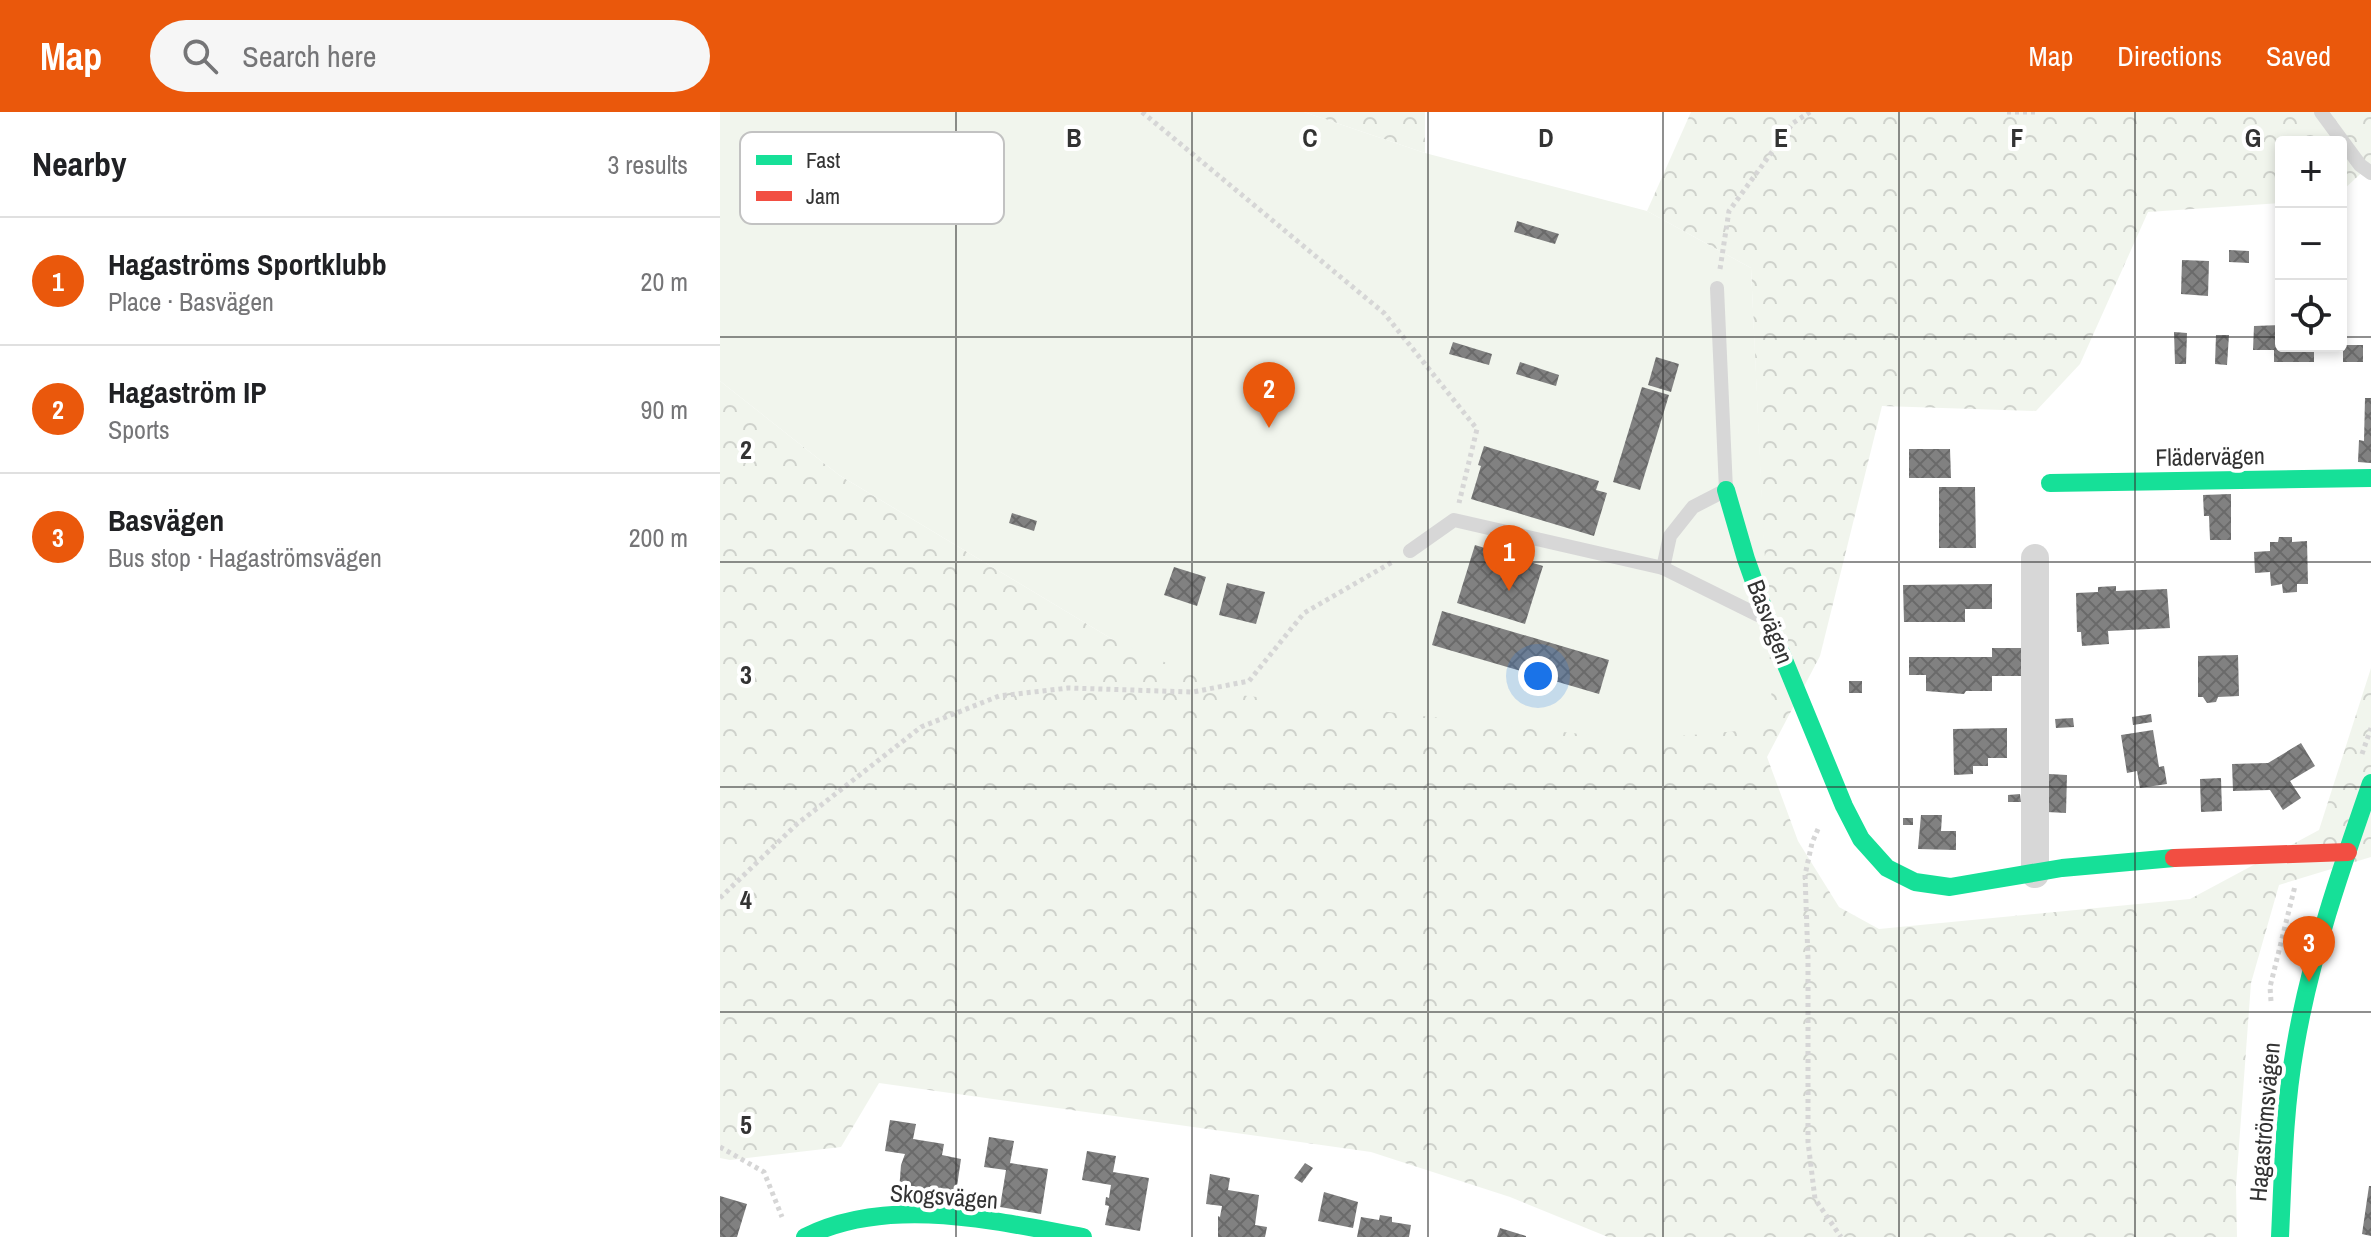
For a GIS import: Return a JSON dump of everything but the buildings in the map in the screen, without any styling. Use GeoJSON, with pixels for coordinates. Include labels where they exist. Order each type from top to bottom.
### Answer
{"type":"FeatureCollection","features":[{"type":"Feature","properties":{"kind":"street","name":"Flädervägen"},"geometry":{"type":"LineString","coordinates":[[2050,483],[2371,478]]}},
{"type":"Feature","properties":{"kind":"street","name":"Basvägen"},"geometry":{"type":"LineString","coordinates":[[1726,490],[1768,621],[1844,806],[1861,839],[1887,868],[1915,882],[1950,887],[2062,868],[2180,857],[2348,852]]}},
{"type":"Feature","properties":{"kind":"street"},"geometry":{"type":"LineString","coordinates":[[2035,558],[2035,874]]}},
{"type":"Feature","properties":{"kind":"street","name":"Hagaströmsvägen"},"geometry":{"type":"LineString","coordinates":[[2280,1237],[2286,1112],[2295,1046],[2309,982],[2371,783]]}},
{"type":"Feature","properties":{"kind":"street","name":"Skogsvägen"},"geometry":{"type":"LineString","coordinates":[[805,1237],[817,1228],[851,1219],[898,1213],[1034,1228],[1083,1237]]}},
{"type":"Feature","properties":{"kind":"lane"},"geometry":{"type":"LineString","coordinates":[[2321,112],[2360,165],[2371,173]]}},
{"type":"Feature","properties":{"kind":"lane"},"geometry":{"type":"LineString","coordinates":[[1663,568],[1670,536],[1693,507],[1726,490],[1717,288]]}},
{"type":"Feature","properties":{"kind":"lane"},"geometry":{"type":"LineString","coordinates":[[1410,551],[1454,520],[1663,568],[1768,621]]}},
{"type":"Feature","properties":{"kind":"path"},"geometry":{"type":"LineString","coordinates":[[1142,112],[1384,313],[1477,429],[1454,520]]}},
{"type":"Feature","properties":{"kind":"path"},"geometry":{"type":"LineString","coordinates":[[1717,288],[1729,211],[1793,123],[1810,112]]}},
{"type":"Feature","properties":{"kind":"path"},"geometry":{"type":"LineString","coordinates":[[2007,112],[2036,112]]}},
{"type":"Feature","properties":{"kind":"path"},"geometry":{"type":"LineString","coordinates":[[720,898],[797,824],[921,727],[999,696],[1068,688],[1193,692],[1249,681],[1304,613],[1410,551]]}},
{"type":"Feature","properties":{"kind":"path"},"geometry":{"type":"LineString","coordinates":[[1841,1237],[1815,1199],[1808,1142],[1805,875],[1812,843],[1823,819],[1844,806]]}},
{"type":"Feature","properties":{"kind":"path"},"geometry":{"type":"LineString","coordinates":[[720,1147],[764,1172],[784,1224]]}},
{"type":"Feature","properties":{"kind":"green space"},"geometry":{"type":"Polygon","coordinates":[[[720,112],[1304,112],[1425,153],[1647,211],[1751,268],[1773,728],[1633,740],[1239,695],[1112,639],[839,475],[720,381],[720,112]]]}},
{"type":"Feature","properties":{"kind":"green space"},"geometry":{"type":"Polygon","coordinates":[[[1304,112],[1425,112],[1425,153],[1304,112]]]}},
{"type":"Feature","properties":{"kind":"green space"},"geometry":{"type":"Polygon","coordinates":[[[1691,112],[2371,112],[2371,164],[2347,186],[2347,136],[2275,136],[2275,203],[2148,212],[2080,364],[2036,411],[1882,406],[1820,656],[1767,757],[1798,841],[1839,907],[1879,929],[2190,899],[2319,830],[2371,668],[2371,857],[2279,885],[2251,983],[2236,1186],[2237,1237],[1608,1237],[1510,1197],[1371,1152],[879,1083],[841,1147],[730,1160],[720,1158],[720,381],[839,475],[1112,639],[1772,728],[1751,268],[1647,211],[1691,112]]]}},
{"type":"Feature","properties":{"kind":"traffic: fast"},"geometry":{"type":"LineString","coordinates":[[2050,483],[2371,478]]}},
{"type":"Feature","properties":{"kind":"traffic: fast"},"geometry":{"type":"LineString","coordinates":[[1726,490],[1768,621],[1844,806],[1861,839],[1887,868],[1915,882],[1950,887],[2062,868],[2174,858]]}},
{"type":"Feature","properties":{"kind":"traffic: fast"},"geometry":{"type":"LineString","coordinates":[[2280,1237],[2288,1095],[2301,1014],[2327,914],[2371,783]]}},
{"type":"Feature","properties":{"kind":"traffic: fast"},"geometry":{"type":"LineString","coordinates":[[805,1237],[837,1224],[907,1214],[979,1219],[1083,1237]]}},
{"type":"Feature","properties":{"kind":"traffic: jam"},"geometry":{"type":"LineString","coordinates":[[2174,858],[2348,852]]}},
{"type":"Feature","properties":{"kind":"place","name":"Hagaström IP"},"geometry":{"type":"Point","coordinates":[1269,428]}},
{"type":"Feature","properties":{"kind":"place","name":"Hagaströms Sportklubb"},"geometry":{"type":"Point","coordinates":[1509,591]}},
{"type":"Feature","properties":{"kind":"place","name":"Basvägen"},"geometry":{"type":"Point","coordinates":[2309,982]}}]}
